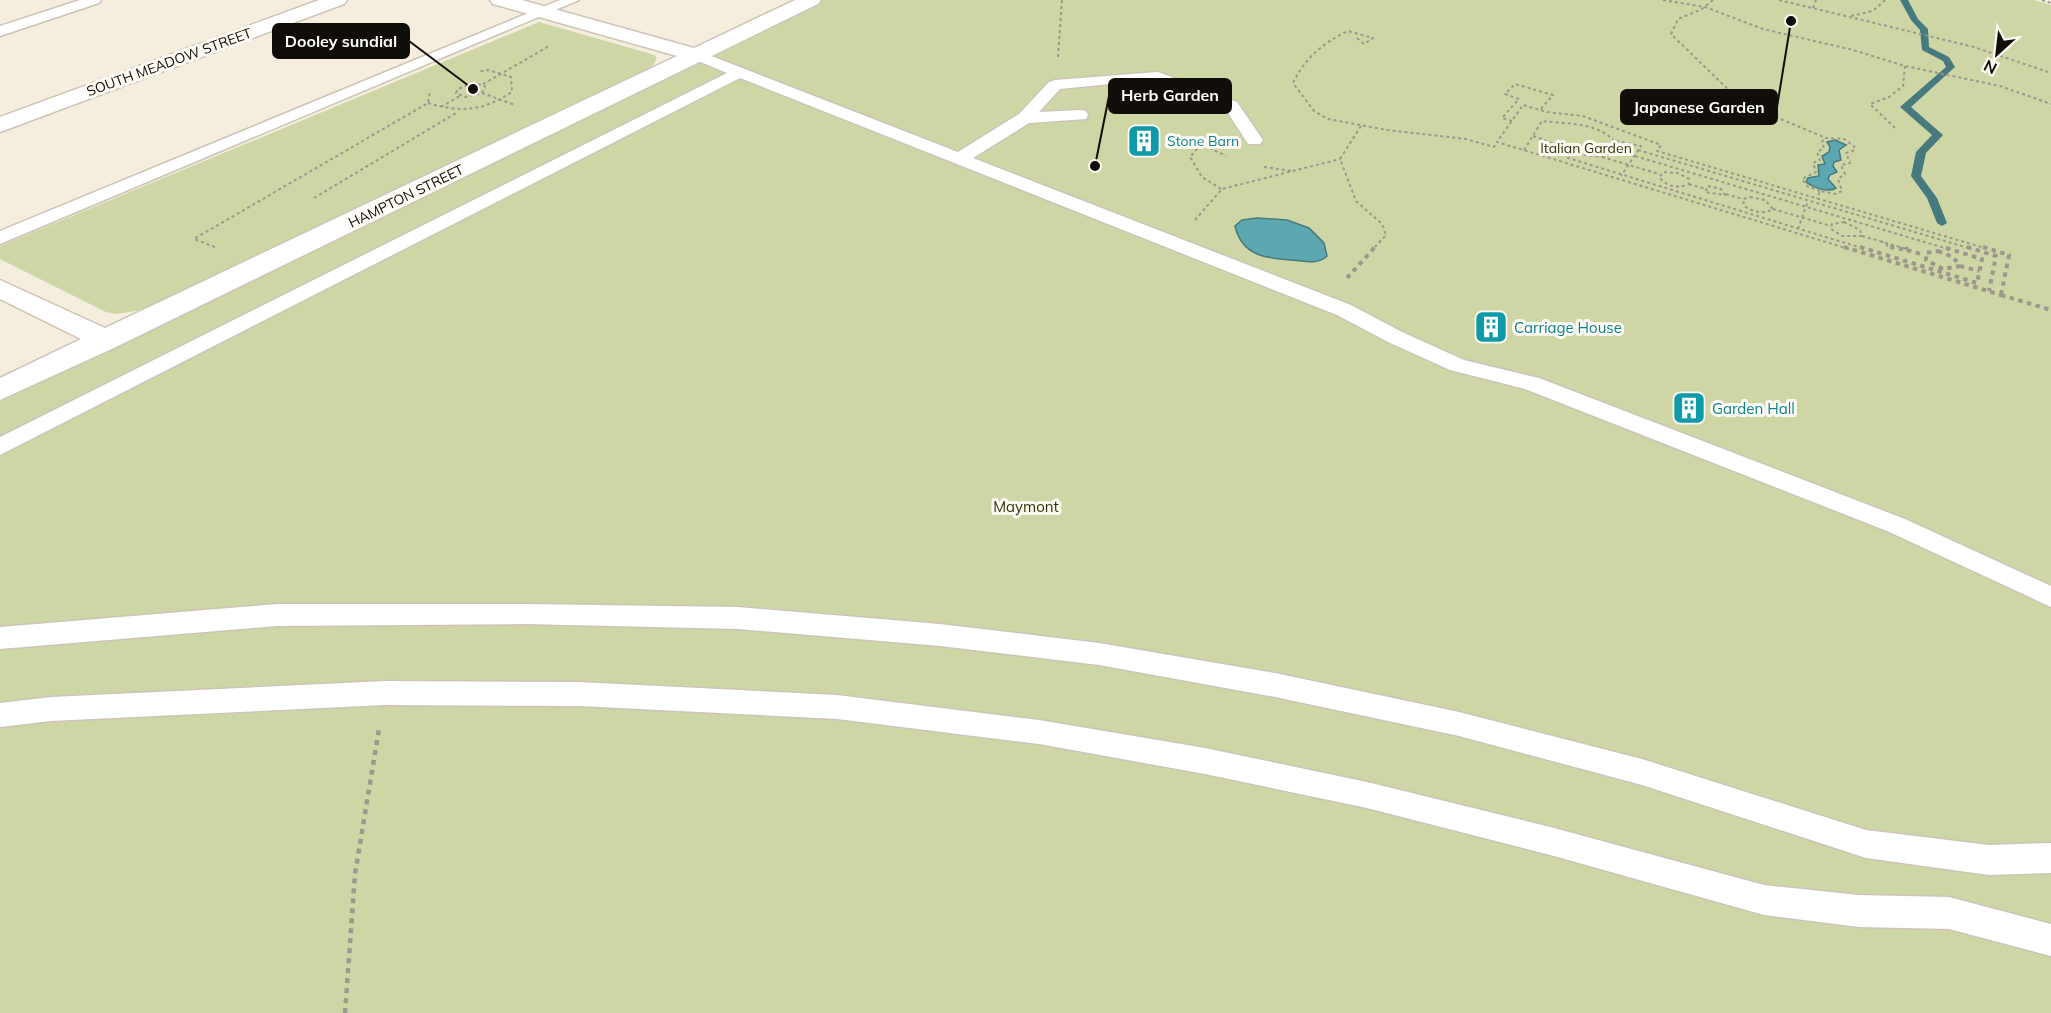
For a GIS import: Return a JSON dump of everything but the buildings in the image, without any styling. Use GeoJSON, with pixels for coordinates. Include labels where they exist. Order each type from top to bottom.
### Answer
{"type":"FeatureCollection","features":[{"type":"Feature","properties":{"kind":"street","name":"SOUTH MEADOW STREET"},"geometry":{"type":"LineString","coordinates":[[0,125],[337,0]]}},
{"type":"Feature","properties":{"kind":"street"},"geometry":{"type":"LineString","coordinates":[[500,0],[696,55]]}},
{"type":"Feature","properties":{"kind":"street","name":"HAMPTON STREET"},"geometry":{"type":"LineString","coordinates":[[0,390],[811,0]]}},
{"type":"Feature","properties":{"kind":"street"},"geometry":{"type":"LineString","coordinates":[[0,288],[106,340]]}},
{"type":"Feature","properties":{"kind":"lane"},"geometry":{"type":"LineString","coordinates":[[0,31],[94,0]]}},
{"type":"Feature","properties":{"kind":"lane"},"geometry":{"type":"LineString","coordinates":[[0,238],[572,0]]}},
{"type":"Feature","properties":{"kind":"lane"},"geometry":{"type":"LineString","coordinates":[[696,55],[1326,302],[1458,365],[1532,383],[1896,525],[2051,597]]}},
{"type":"Feature","properties":{"kind":"lane"},"geometry":{"type":"LineString","coordinates":[[0,447],[740,72]]}},
{"type":"Feature","properties":{"kind":"lane"},"geometry":{"type":"LineString","coordinates":[[960,158],[1025,118],[1055,85],[1152,75],[1231,105],[1254,140]]}},
{"type":"Feature","properties":{"kind":"lane"},"geometry":{"type":"LineString","coordinates":[[1025,118],[1080,114]]}},
{"type":"Feature","properties":{"kind":"lane"},"geometry":{"type":"LineString","coordinates":[[0,639],[87,629],[277,615],[514,614],[738,618],[940,635],[1111,656],[1275,685],[1459,724],[1642,772],[1866,844],[1989,860],[2051,858]]}},
{"type":"Feature","properties":{"kind":"lane"},"geometry":{"type":"LineString","coordinates":[[0,715],[62,708],[385,693],[579,694],[837,707],[1039,732],[1204,761],[1367,795],[1554,842],[1764,900],[1858,911],[1949,913],[2051,940]]}},
{"type":"Feature","properties":{"kind":"path"},"geometry":{"type":"LineString","coordinates":[[1055,85],[1062,0]]}},
{"type":"Feature","properties":{"kind":"path"},"geometry":{"type":"LineString","coordinates":[[1663,0],[1705,7],[1763,29],[1852,50],[1905,66],[1983,82],[2051,104]]}},
{"type":"Feature","properties":{"kind":"path"},"geometry":{"type":"LineString","coordinates":[[1713,0],[1705,7],[1684,13],[1672,26],[1671,34],[1742,103],[1826,138],[1844,139],[1854,146],[1855,150],[1846,153],[1850,163],[1841,165],[1845,174],[1838,179],[1842,185],[1840,193],[1820,191],[1807,186],[1802,179],[1816,172],[1813,163],[1820,160],[1817,152],[1824,148],[1822,140],[1826,138]]}},
{"type":"Feature","properties":{"kind":"path"},"geometry":{"type":"LineString","coordinates":[[1779,0],[1932,36],[1984,50],[2051,73]]}},
{"type":"Feature","properties":{"kind":"path"},"geometry":{"type":"LineString","coordinates":[[1813,8],[1816,0]]}},
{"type":"Feature","properties":{"kind":"path"},"geometry":{"type":"LineString","coordinates":[[1848,17],[1873,11],[1885,0]]}},
{"type":"Feature","properties":{"kind":"path"},"geometry":{"type":"LineString","coordinates":[[2042,0],[2051,3]]}},
{"type":"Feature","properties":{"kind":"path"},"geometry":{"type":"LineString","coordinates":[[1357,38],[1364,44],[1373,38],[1368,34],[1348,31],[1336,36],[1300,66],[1293,83],[1314,111],[1328,119],[1361,126],[1466,139],[1494,147],[1523,105],[1602,121],[1632,136],[1661,145],[1657,152],[2009,255],[2001,295]]}},
{"type":"Feature","properties":{"kind":"path"},"geometry":{"type":"LineString","coordinates":[[451,84],[460,87],[472,83],[482,84],[550,46]]}},
{"type":"Feature","properties":{"kind":"path"},"geometry":{"type":"LineString","coordinates":[[1894,128],[1870,104],[1889,97],[1903,86],[1905,66]]}},
{"type":"Feature","properties":{"kind":"path"},"geometry":{"type":"LineString","coordinates":[[306,203],[457,112],[490,106],[512,92],[510,77],[488,70],[466,73]]}},
{"type":"Feature","properties":{"kind":"path"},"geometry":{"type":"LineString","coordinates":[[441,107],[460,96],[471,97],[482,93],[485,89],[482,84]]}},
{"type":"Feature","properties":{"kind":"path"},"geometry":{"type":"LineString","coordinates":[[1512,121],[1502,118],[1519,99],[1505,94],[1515,84],[1553,95],[1540,110]]}},
{"type":"Feature","properties":{"kind":"path"},"geometry":{"type":"LineString","coordinates":[[460,87],[456,93],[460,96]]}},
{"type":"Feature","properties":{"kind":"path"},"geometry":{"type":"LineString","coordinates":[[428,103],[431,88]]}},
{"type":"Feature","properties":{"kind":"path"},"geometry":{"type":"LineString","coordinates":[[225,251],[194,239],[428,103],[457,112]]}},
{"type":"Feature","properties":{"kind":"path"},"geometry":{"type":"LineString","coordinates":[[1524,150],[1542,121],[1589,127],[1616,140],[1641,146],[1619,179]]}},
{"type":"Feature","properties":{"kind":"path"},"geometry":{"type":"LineString","coordinates":[[1175,243],[1222,189],[1340,159],[1361,126]]}},
{"type":"Feature","properties":{"kind":"path"},"geometry":{"type":"LineString","coordinates":[[1533,136],[1572,152],[1605,157],[1618,151],[1679,171],[1762,193],[1851,222],[1982,259],[1977,283],[1938,269],[1798,229],[1755,213],[1711,202],[1568,158]]}},
{"type":"Feature","properties":{"kind":"path"},"geometry":{"type":"LineString","coordinates":[[1616,140],[1618,151]]}},
{"type":"Feature","properties":{"kind":"path"},"geometry":{"type":"LineString","coordinates":[[1497,142],[2051,310]]}},
{"type":"Feature","properties":{"kind":"path"},"geometry":{"type":"LineString","coordinates":[[1222,189],[1203,181],[1196,172],[1190,157],[1200,144],[1230,158]]}},
{"type":"Feature","properties":{"kind":"path"},"geometry":{"type":"LineString","coordinates":[[1638,150],[1996,256],[1989,291]]}},
{"type":"Feature","properties":{"kind":"path"},"geometry":{"type":"LineString","coordinates":[[1565,162],[1572,152]]}},
{"type":"Feature","properties":{"kind":"path"},"geometry":{"type":"LineString","coordinates":[[1599,156],[1659,174],[1679,171],[1689,179],[1689,184]]}},
{"type":"Feature","properties":{"kind":"path"},"geometry":{"type":"LineString","coordinates":[[1326,302],[1386,235],[1382,224],[1356,201],[1340,159]]}},
{"type":"Feature","properties":{"kind":"path"},"geometry":{"type":"LineString","coordinates":[[1679,171],[1682,163]]}},
{"type":"Feature","properties":{"kind":"path"},"geometry":{"type":"LineString","coordinates":[[1256,166],[1293,172]]}},
{"type":"Feature","properties":{"kind":"path"},"geometry":{"type":"LineString","coordinates":[[1659,174],[1661,182],[1670,186],[1680,188],[1689,184],[1706,189],[1708,186],[1717,188],[1725,194]]}},
{"type":"Feature","properties":{"kind":"path"},"geometry":{"type":"LineString","coordinates":[[1717,188],[1722,175]]}},
{"type":"Feature","properties":{"kind":"path"},"geometry":{"type":"LineString","coordinates":[[1760,198],[1764,188]]}},
{"type":"Feature","properties":{"kind":"path"},"geometry":{"type":"LineString","coordinates":[[1706,189],[1705,192],[1712,195],[1725,194],[1743,199],[1749,196],[1760,198],[1771,204],[1773,209]]}},
{"type":"Feature","properties":{"kind":"path"},"geometry":{"type":"LineString","coordinates":[[1818,199],[1820,191]]}},
{"type":"Feature","properties":{"kind":"path"},"geometry":{"type":"LineString","coordinates":[[1711,202],[1712,195]]}},
{"type":"Feature","properties":{"kind":"path"},"geometry":{"type":"LineString","coordinates":[[1743,199],[1744,206],[1755,213],[1765,213],[1773,209],[1831,226],[1839,222],[1851,222],[1860,230],[1862,236]]}},
{"type":"Feature","properties":{"kind":"path"},"geometry":{"type":"LineString","coordinates":[[1798,229],[1808,201]]}},
{"type":"Feature","properties":{"kind":"path"},"geometry":{"type":"LineString","coordinates":[[1851,222],[1854,214]]}},
{"type":"Feature","properties":{"kind":"path"},"geometry":{"type":"LineString","coordinates":[[1831,226],[1833,231],[1845,237],[1862,236],[1896,243],[1907,250]]}},
{"type":"Feature","properties":{"kind":"path"},"geometry":{"type":"LineString","coordinates":[[1896,243],[1903,228]]}},
{"type":"Feature","properties":{"kind":"path"},"geometry":{"type":"LineString","coordinates":[[1844,243],[1845,237]]}},
{"type":"Feature","properties":{"kind":"path"},"geometry":{"type":"LineString","coordinates":[[1881,241],[1892,249],[1924,255],[1933,251],[1943,252],[1958,260],[1960,266]]}},
{"type":"Feature","properties":{"kind":"path"},"geometry":{"type":"LineString","coordinates":[[1943,252],[1948,242]]}},
{"type":"Feature","properties":{"kind":"path"},"geometry":{"type":"LineString","coordinates":[[1891,257],[1892,249]]}},
{"type":"Feature","properties":{"kind":"path"},"geometry":{"type":"LineString","coordinates":[[1924,255],[1926,260],[1938,269],[1950,270],[1960,266],[1979,271]]}},
{"type":"Feature","properties":{"kind":"path"},"geometry":{"type":"LineString","coordinates":[[345,1013],[355,874],[385,693]]}},
{"type":"Feature","properties":{"kind":"green space","name":"Maymont"},"geometry":{"type":"Polygon","coordinates":[[[801,0],[2034,0],[2051,5],[2051,1013],[0,1013],[0,396],[801,0]]]}},
{"type":"Feature","properties":{"kind":"green space"},"geometry":{"type":"Polygon","coordinates":[[[539,22],[648,53],[656,56],[656,61],[644,71],[142,310],[116,314],[106,312],[0,259],[0,246],[539,22]]]}},
{"type":"Feature","properties":{"kind":"water"},"geometry":{"type":"Polygon","coordinates":[[[1835,140],[1846,145],[1839,150],[1841,160],[1834,162],[1833,166],[1837,172],[1830,175],[1828,179],[1836,188],[1825,190],[1806,182],[1808,178],[1819,176],[1818,165],[1825,164],[1822,156],[1829,152],[1830,147],[1827,142],[1835,140]]]}},
{"type":"Feature","properties":{"kind":"water"},"geometry":{"type":"Polygon","coordinates":[[[1257,218],[1287,220],[1309,228],[1324,243],[1327,256],[1318,261],[1308,262],[1269,258],[1252,251],[1239,237],[1235,226],[1242,220],[1257,218]]]}},
{"type":"Feature","properties":{"kind":"waterway"},"geometry":{"type":"LineString","coordinates":[[1904,0],[1915,20],[1924,29],[1925,48],[1946,59],[1951,67],[1905,107],[1938,135],[1921,152],[1916,176],[1932,198],[1942,223]]}},
{"type":"Feature","properties":{"kind":"place","name":"Japanese Garden"},"geometry":{"type":"Point","coordinates":[1791,21]}},
{"type":"Feature","properties":{"kind":"place","name":"Dooley sundial"},"geometry":{"type":"Point","coordinates":[473,89]}},
{"type":"Feature","properties":{"kind":"place","name":"Stone Barn"},"geometry":{"type":"Point","coordinates":[1144,141]}},
{"type":"Feature","properties":{"kind":"place","name":"Herb Garden"},"geometry":{"type":"Point","coordinates":[1095,166]}},
{"type":"Feature","properties":{"kind":"place","name":"Carriage House"},"geometry":{"type":"Point","coordinates":[1491,327]}},
{"type":"Feature","properties":{"kind":"place","name":"Garden Hall"},"geometry":{"type":"Point","coordinates":[1689,408]}},
{"type":"Feature","properties":{"kind":"park label","name":"Italian Garden"},"geometry":{"type":"Point","coordinates":[1586,148]}}]}
